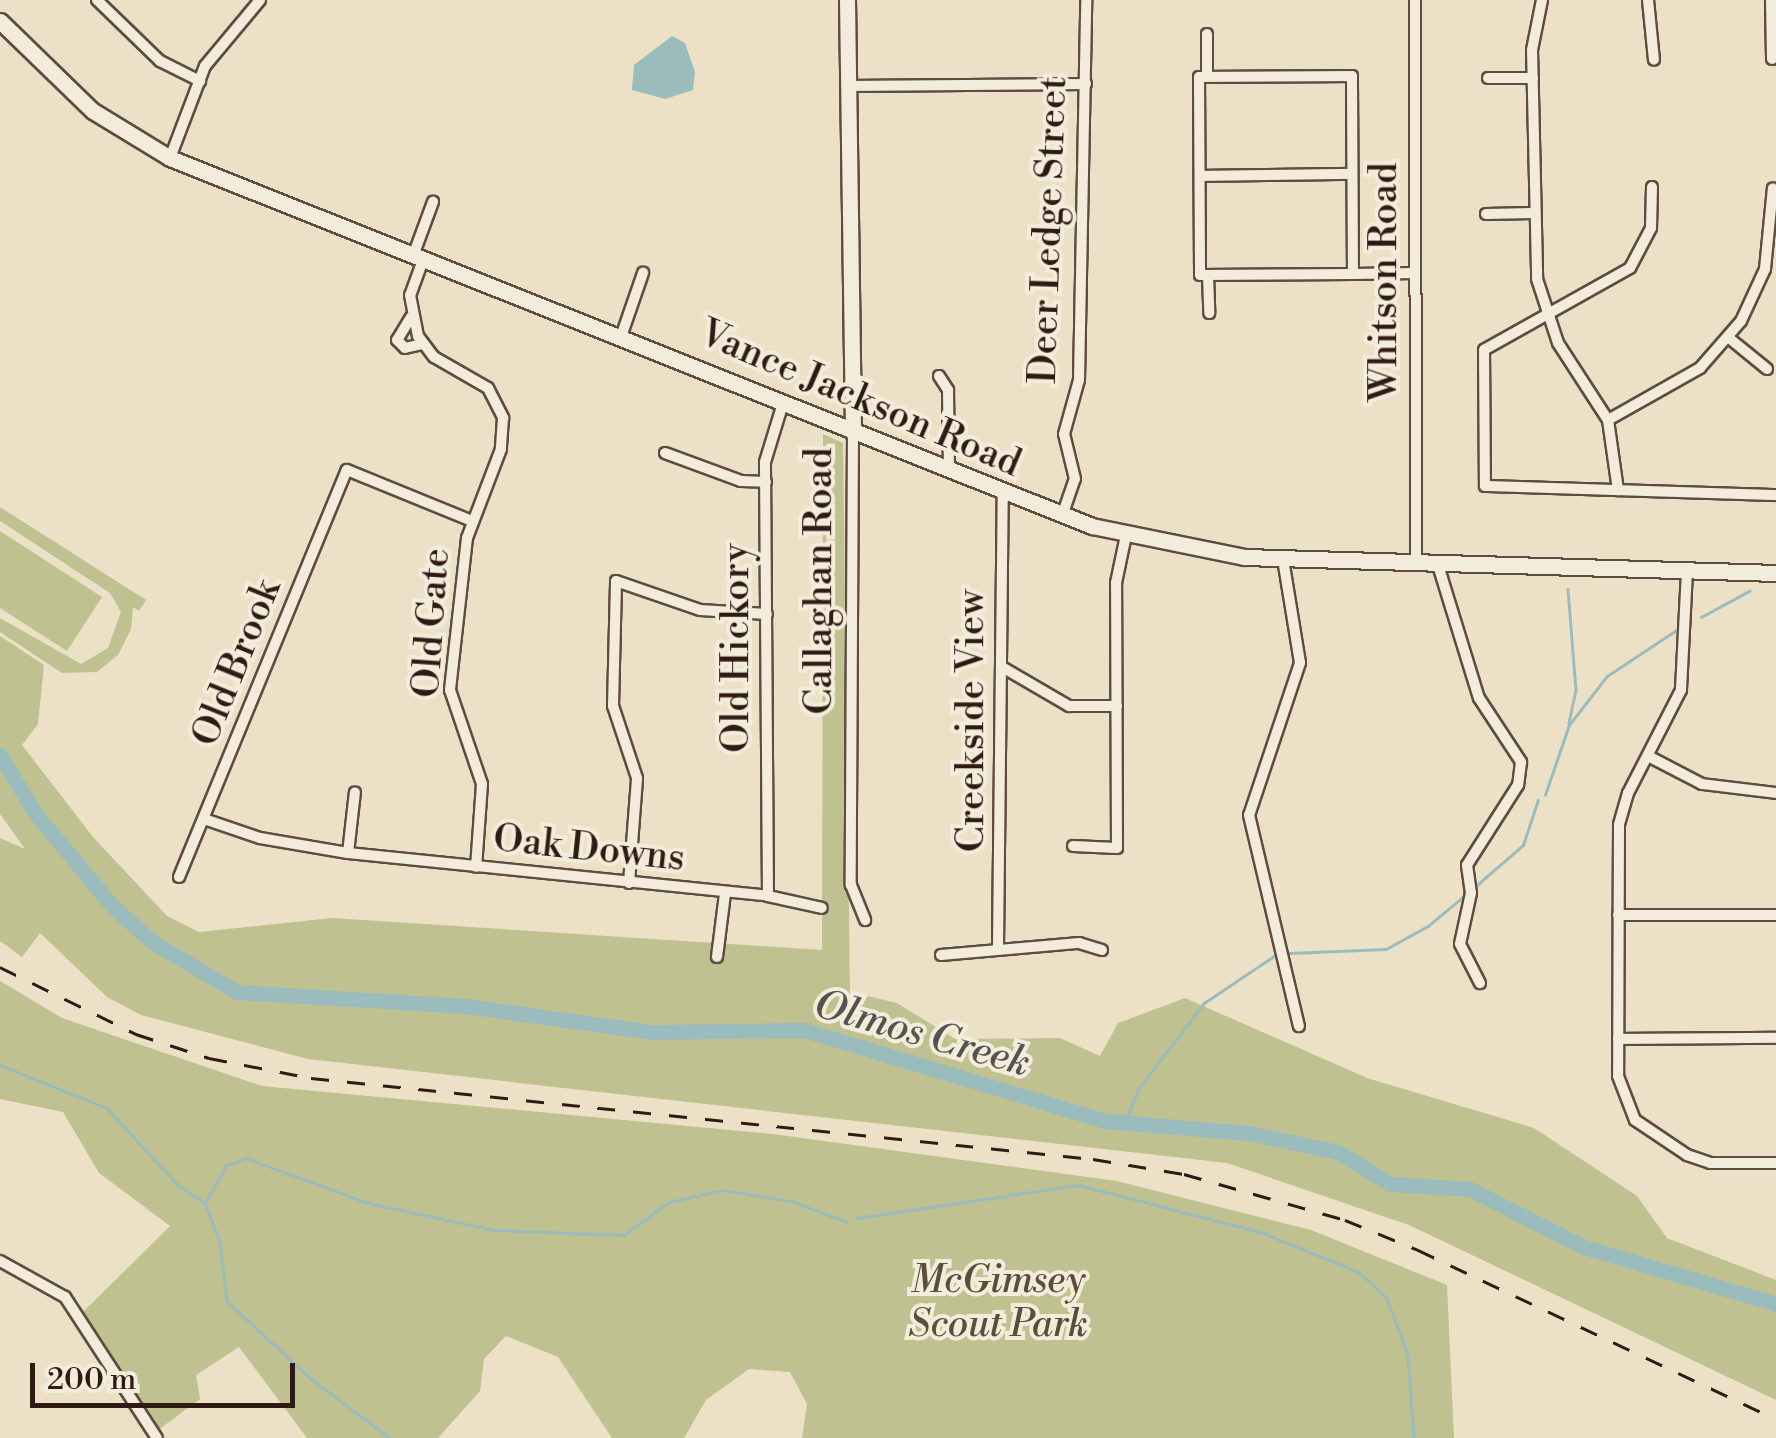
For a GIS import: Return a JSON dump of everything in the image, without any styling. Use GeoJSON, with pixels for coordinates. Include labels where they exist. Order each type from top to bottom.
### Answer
{"type":"FeatureCollection","features":[{"type":"Feature","properties":{"kind":"main road","name":"Callaghan Road"},"geometry":{"type":"LineString","coordinates":[[847,0],[853,432]]}},
{"type":"Feature","properties":{"kind":"main road","name":"Vance Jackson Road"},"geometry":{"type":"LineString","coordinates":[[0,20],[102,118],[170,158],[418,258],[622,334],[1062,516],[1126,534],[1284,560],[1776,574]]}},
{"type":"Feature","properties":{"kind":"street"},"geometry":{"type":"LineString","coordinates":[[97,0],[160,61],[200,81]]}},
{"type":"Feature","properties":{"kind":"street"},"geometry":{"type":"LineString","coordinates":[[170,158],[211,58],[260,0]]}},
{"type":"Feature","properties":{"kind":"street","name":"Deer Ledge Street"},"geometry":{"type":"LineString","coordinates":[[1062,516],[1075,479],[1064,424],[1080,380],[1077,221],[1087,175],[1086,0]]}},
{"type":"Feature","properties":{"kind":"street","name":"Whitson Road"},"geometry":{"type":"LineString","coordinates":[[1414,0],[1416,564]]}},
{"type":"Feature","properties":{"kind":"street"},"geometry":{"type":"LineString","coordinates":[[1542,0],[1533,78],[1537,278],[1547,317],[1608,420],[1618,490]]}},
{"type":"Feature","properties":{"kind":"street"},"geometry":{"type":"LineString","coordinates":[[1648,0],[1654,60]]}},
{"type":"Feature","properties":{"kind":"street"},"geometry":{"type":"LineString","coordinates":[[1771,0],[1772,59]]}},
{"type":"Feature","properties":{"kind":"street"},"geometry":{"type":"LineString","coordinates":[[1207,34],[1200,176],[1204,275],[1210,313]]}},
{"type":"Feature","properties":{"kind":"street"},"geometry":{"type":"LineString","coordinates":[[1203,77],[1352,76],[1353,274]]}},
{"type":"Feature","properties":{"kind":"street"},"geometry":{"type":"LineString","coordinates":[[1488,78],[1533,78]]}},
{"type":"Feature","properties":{"kind":"street"},"geometry":{"type":"LineString","coordinates":[[847,86],[1086,84]]}},
{"type":"Feature","properties":{"kind":"street"},"geometry":{"type":"LineString","coordinates":[[1200,176],[1352,174]]}},
{"type":"Feature","properties":{"kind":"street"},"geometry":{"type":"LineString","coordinates":[[1652,188],[1651,228],[1636,262],[1610,284],[1484,350],[1485,486],[1776,496]]}},
{"type":"Feature","properties":{"kind":"street"},"geometry":{"type":"LineString","coordinates":[[1608,420],[1681,382],[1729,338],[1765,269],[1773,188]]}},
{"type":"Feature","properties":{"kind":"street"},"geometry":{"type":"LineString","coordinates":[[433,202],[412,287],[411,317],[423,344],[497,399],[509,392]]}},
{"type":"Feature","properties":{"kind":"street"},"geometry":{"type":"LineString","coordinates":[[1486,214],[1533,213]]}},
{"type":"Feature","properties":{"kind":"street"},"geometry":{"type":"LineString","coordinates":[[622,334],[643,273]]}},
{"type":"Feature","properties":{"kind":"street"},"geometry":{"type":"LineString","coordinates":[[1204,275],[1415,273]]}},
{"type":"Feature","properties":{"kind":"street"},"geometry":{"type":"LineString","coordinates":[[411,317],[397,340],[405,348],[423,344]]}},
{"type":"Feature","properties":{"kind":"street"},"geometry":{"type":"LineString","coordinates":[[1729,338],[1767,370]]}},
{"type":"Feature","properties":{"kind":"street"},"geometry":{"type":"LineString","coordinates":[[939,376],[949,398],[949,471]]}},
{"type":"Feature","properties":{"kind":"street","name":"Old Gate"},"geometry":{"type":"LineString","coordinates":[[476,867],[482,784],[450,690],[472,522],[502,443],[497,399]]}},
{"type":"Feature","properties":{"kind":"street","name":"Old Hickory"},"geometry":{"type":"LineString","coordinates":[[768,896],[766,482],[768,439],[783,403]]}},
{"type":"Feature","properties":{"kind":"street","name":"Callaghan Road"},"geometry":{"type":"LineString","coordinates":[[853,432],[851,884],[865,920]]}},
{"type":"Feature","properties":{"kind":"street"},"geometry":{"type":"LineString","coordinates":[[665,453],[741,481],[766,482]]}},
{"type":"Feature","properties":{"kind":"street","name":"Old Brook"},"geometry":{"type":"LineString","coordinates":[[179,876],[347,470],[472,522]]}},
{"type":"Feature","properties":{"kind":"street","name":"Creekside View"},"geometry":{"type":"LineString","coordinates":[[998,948],[1004,494]]}},
{"type":"Feature","properties":{"kind":"street"},"geometry":{"type":"LineString","coordinates":[[1073,846],[1117,848],[1116,583],[1126,534]]}},
{"type":"Feature","properties":{"kind":"street"},"geometry":{"type":"LineString","coordinates":[[1284,560],[1300,663],[1249,814],[1299,1026]]}},
{"type":"Feature","properties":{"kind":"street"},"geometry":{"type":"LineString","coordinates":[[1438,564],[1479,698],[1521,762],[1518,786],[1467,865],[1471,893],[1460,944],[1480,983]]}},
{"type":"Feature","properties":{"kind":"street"},"geometry":{"type":"LineString","coordinates":[[1687,571],[1681,690],[1620,814],[1621,1092],[1630,1114],[1687,1156],[1710,1162],[1776,1163]]}},
{"type":"Feature","properties":{"kind":"street"},"geometry":{"type":"LineString","coordinates":[[629,883],[638,778],[613,706],[616,581],[715,613],[767,614]]}},
{"type":"Feature","properties":{"kind":"street"},"geometry":{"type":"LineString","coordinates":[[1002,667],[1038,683],[1069,706],[1117,706]]}},
{"type":"Feature","properties":{"kind":"street"},"geometry":{"type":"LineString","coordinates":[[1648,756],[1702,784],[1776,792]]}},
{"type":"Feature","properties":{"kind":"street"},"geometry":{"type":"LineString","coordinates":[[348,853],[356,792]]}},
{"type":"Feature","properties":{"kind":"street","name":"Oak Downs"},"geometry":{"type":"LineString","coordinates":[[204,818],[271,840],[348,853],[768,896],[822,908]]}},
{"type":"Feature","properties":{"kind":"street"},"geometry":{"type":"LineString","coordinates":[[717,957],[724,894]]}},
{"type":"Feature","properties":{"kind":"street"},"geometry":{"type":"LineString","coordinates":[[1618,915],[1776,915]]}},
{"type":"Feature","properties":{"kind":"street"},"geometry":{"type":"LineString","coordinates":[[941,955],[1079,943],[1102,950]]}},
{"type":"Feature","properties":{"kind":"street"},"geometry":{"type":"LineString","coordinates":[[1618,1039],[1776,1038]]}},
{"type":"Feature","properties":{"kind":"street"},"geometry":{"type":"LineString","coordinates":[[0,1261],[66,1298],[156,1438]]}},
{"type":"Feature","properties":{"kind":"green space"},"geometry":{"type":"Polygon","coordinates":[[[823,434],[843,443],[850,992],[897,1003],[955,1039],[1060,1038],[1100,1056],[1118,1023],[1185,998],[1367,1078],[1534,1128],[1637,1196],[1667,1238],[1776,1280],[1776,1400],[1409,1225],[1227,1163],[308,1059],[141,1015],[107,997],[40,933],[22,957],[0,941],[0,838],[25,849],[0,814],[0,636],[44,665],[38,724],[22,745],[93,837],[167,916],[199,932],[332,918],[822,950],[823,434]]]}},
{"type":"Feature","properties":{"kind":"green space"},"geometry":{"type":"Polygon","coordinates":[[[0,507],[146,600],[139,611],[133,607],[131,629],[118,655],[97,672],[62,673],[0,632],[0,618],[81,664],[108,648],[121,612],[110,593],[0,521],[0,507]]]}},
{"type":"Feature","properties":{"kind":"green space"},"geometry":{"type":"Polygon","coordinates":[[[0,531],[102,597],[67,651],[0,608],[0,531]]]}},
{"type":"Feature","properties":{"kind":"green space","name":"McGimsey Scout Park"},"geometry":{"type":"Polygon","coordinates":[[[0,981],[62,1018],[262,1086],[773,1134],[1117,1181],[1311,1230],[1447,1285],[1454,1438],[802,1438],[807,1404],[790,1372],[749,1369],[706,1400],[684,1438],[612,1438],[558,1357],[506,1336],[484,1359],[480,1391],[438,1438],[307,1438],[239,1347],[196,1375],[200,1399],[157,1431],[82,1313],[170,1226],[99,1173],[63,1112],[0,1099],[0,981]]]}},
{"type":"Feature","properties":{"kind":"water"},"geometry":{"type":"Polygon","coordinates":[[[672,36],[685,43],[695,72],[693,90],[665,99],[632,90],[634,65],[672,36]]]}},
{"type":"Feature","properties":{"kind":"waterway"},"geometry":{"type":"LineString","coordinates":[[1568,589],[1576,690],[1569,722]]}},
{"type":"Feature","properties":{"kind":"waterway"},"geometry":{"type":"LineString","coordinates":[[1701,617],[1749,591]]}},
{"type":"Feature","properties":{"kind":"waterway"},"geometry":{"type":"LineString","coordinates":[[1545,795],[1569,725],[1607,676],[1678,629]]}},
{"type":"Feature","properties":{"kind":"waterway","name":"Olmos Creek"},"geometry":{"type":"LineString","coordinates":[[0,755],[35,813],[114,908],[154,943],[237,992],[466,1006],[652,1032],[804,1030],[1105,1121],[1249,1133],[1338,1152],[1390,1184],[1470,1189],[1584,1247],[1776,1304]]}},
{"type":"Feature","properties":{"kind":"waterway"},"geometry":{"type":"LineString","coordinates":[[1477,885],[1523,845],[1538,800]]}},
{"type":"Feature","properties":{"kind":"waterway"},"geometry":{"type":"LineString","coordinates":[[1289,953],[1386,949],[1428,926],[1464,896]]}},
{"type":"Feature","properties":{"kind":"waterway"},"geometry":{"type":"LineString","coordinates":[[1125,1122],[1139,1088],[1204,1003],[1274,956]]}},
{"type":"Feature","properties":{"kind":"waterway"},"geometry":{"type":"LineString","coordinates":[[0,1065],[107,1108],[179,1186],[205,1203],[220,1242],[227,1301],[309,1377],[390,1438]]}},
{"type":"Feature","properties":{"kind":"waterway"},"geometry":{"type":"LineString","coordinates":[[205,1203],[226,1166],[246,1158],[368,1203],[494,1230],[624,1235],[669,1202],[723,1190],[791,1201],[845,1221]]}},
{"type":"Feature","properties":{"kind":"waterway"},"geometry":{"type":"LineString","coordinates":[[857,1218],[1079,1185],[1263,1233],[1359,1272],[1387,1298],[1408,1355],[1414,1438]]}},
{"type":"Feature","properties":{"kind":"railway"},"geometry":{"type":"LineString","coordinates":[[0,967],[136,1034],[209,1058],[311,1078],[1093,1159],[1184,1174],[1345,1220],[1418,1250],[1776,1419]]}}]}
